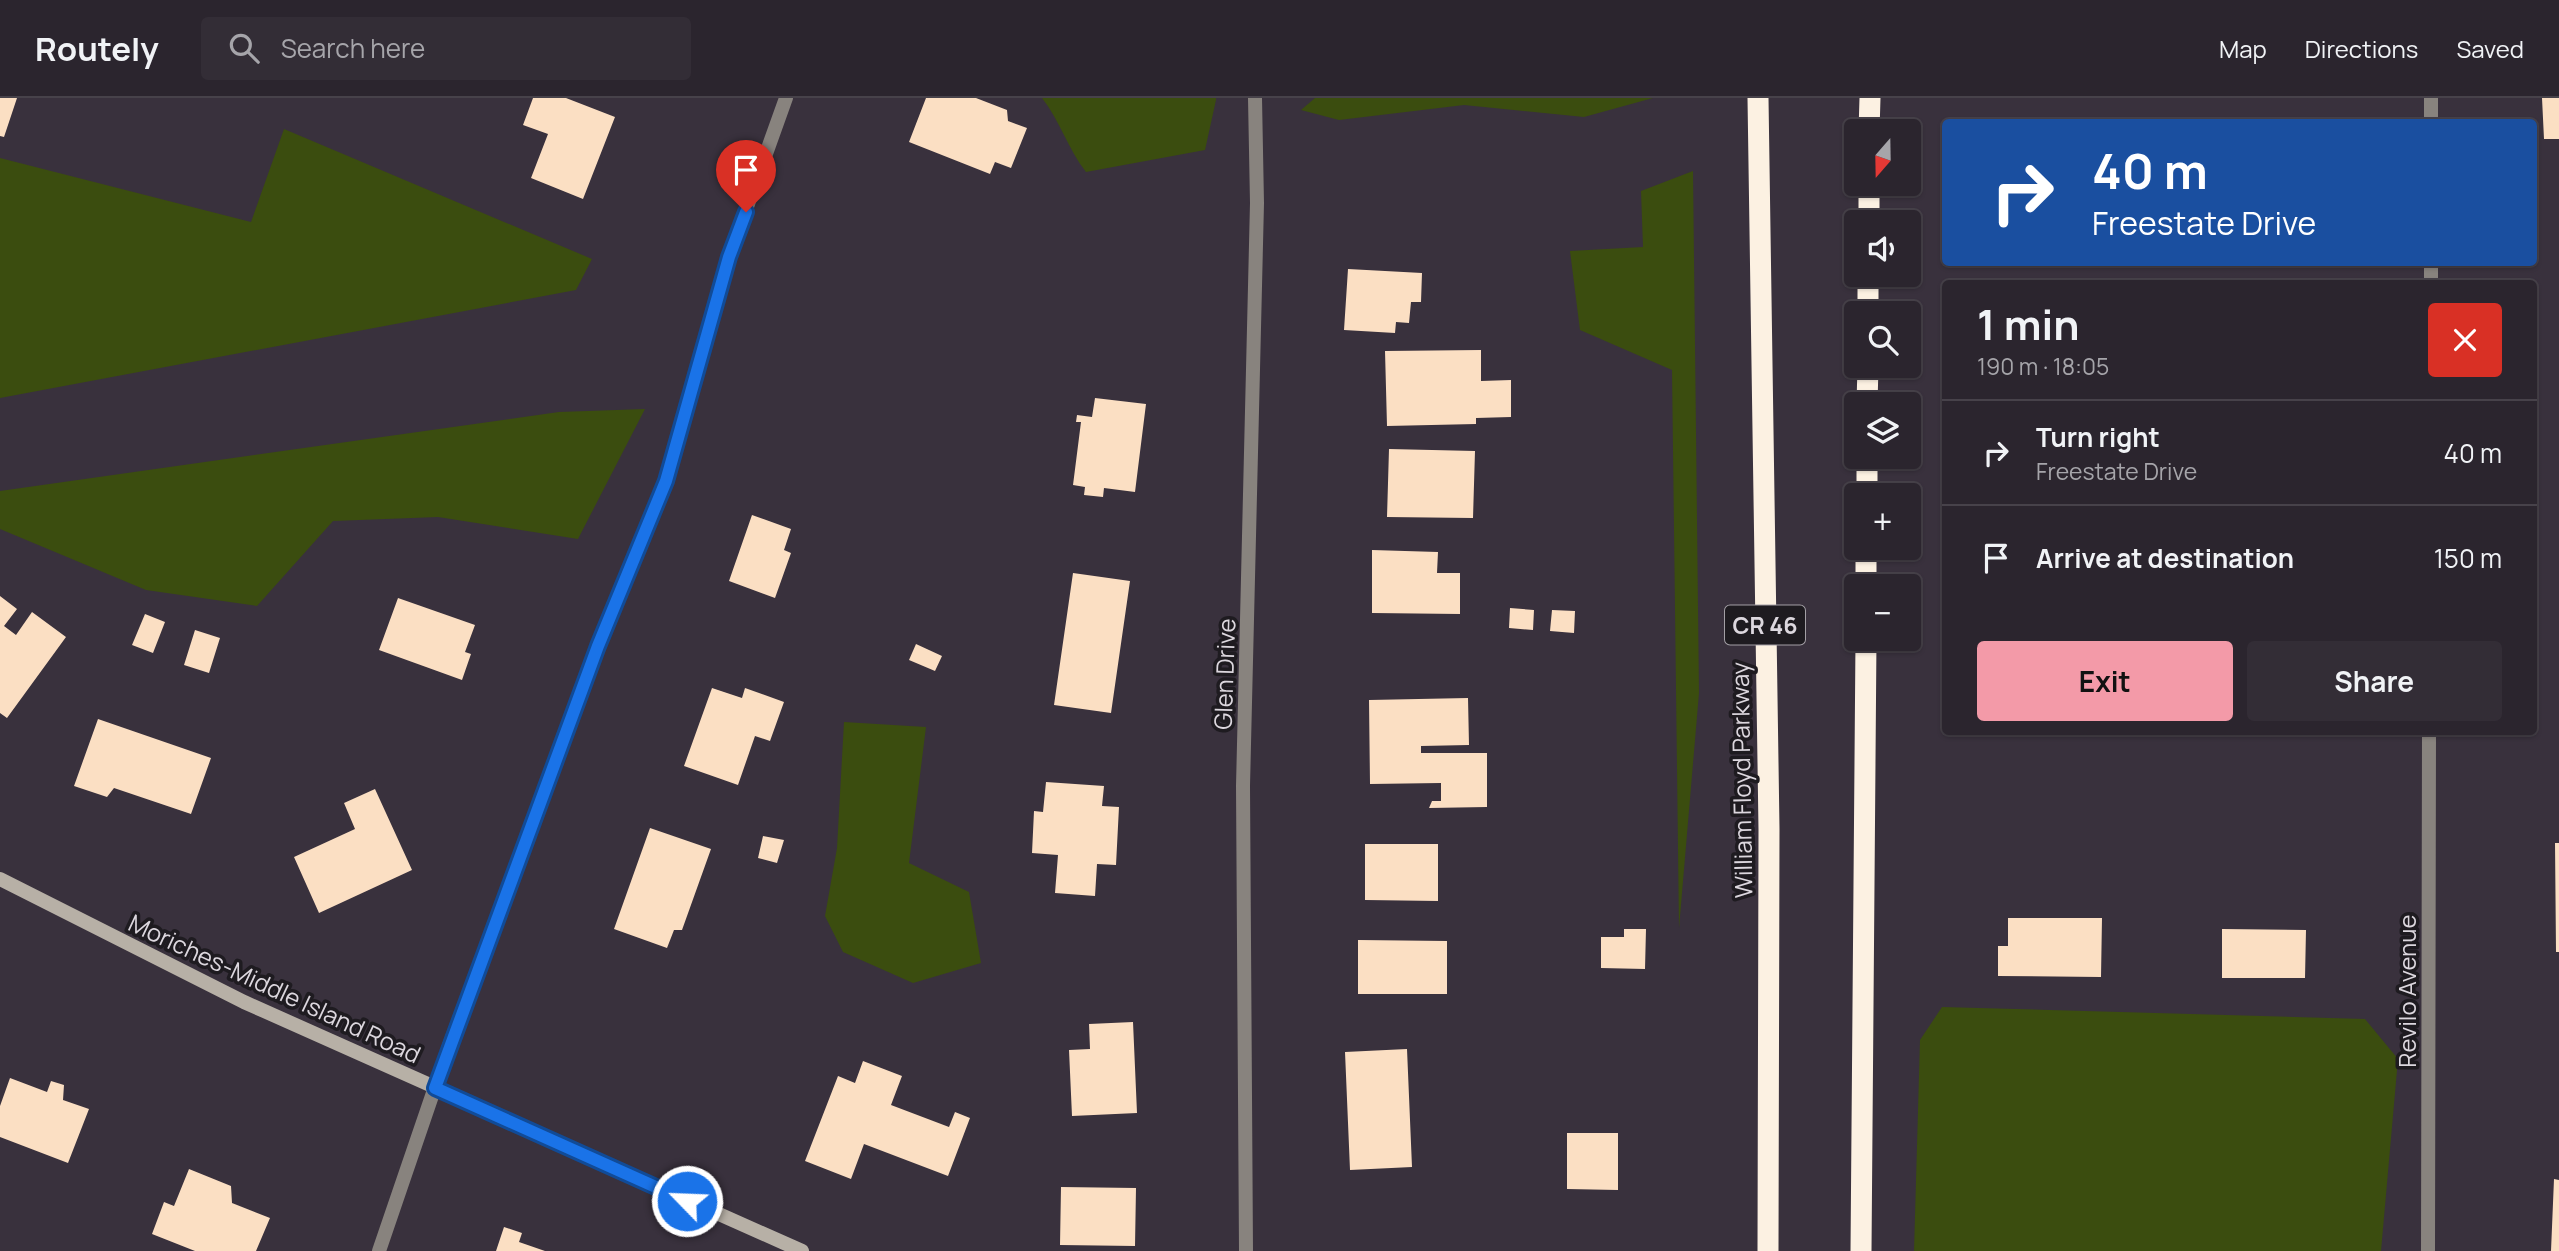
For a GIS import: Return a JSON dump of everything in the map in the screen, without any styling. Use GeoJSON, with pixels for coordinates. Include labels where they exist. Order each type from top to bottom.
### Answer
{"type":"FeatureCollection","features":[{"type":"Feature","properties":{"kind":"highway","name":"William Floyd Parkway"},"geometry":{"type":"LineString","coordinates":[[1758,98],[1769,829],[1768,1251]]}},
{"type":"Feature","properties":{"kind":"highway"},"geometry":{"type":"LineString","coordinates":[[1869,119],[1870,98]]}},
{"type":"Feature","properties":{"kind":"highway"},"geometry":{"type":"LineString","coordinates":[[1861,1251],[1866,651]]}},
{"type":"Feature","properties":{"kind":"main road","name":"Moriches-Middle Island Road"},"geometry":{"type":"LineString","coordinates":[[0,879],[244,1002],[802,1251]]}},
{"type":"Feature","properties":{"kind":"street"},"geometry":{"type":"LineString","coordinates":[[379,1251],[435,1088],[598,646],[666,481],[729,257],[786,98]]}},
{"type":"Feature","properties":{"kind":"street","name":"Glen Drive"},"geometry":{"type":"LineString","coordinates":[[1246,1251],[1243,786],[1256,230],[1255,98]]}},
{"type":"Feature","properties":{"kind":"street"},"geometry":{"type":"LineString","coordinates":[[2431,98],[2431,119]]}},
{"type":"Feature","properties":{"kind":"street","name":"Revilo Avenue"},"geometry":{"type":"LineString","coordinates":[[2428,1251],[2429,735]]}},
{"type":"Feature","properties":{"kind":"green space"},"geometry":{"type":"Polygon","coordinates":[[[1042,98],[1216,100],[1205,150],[1086,172],[1042,98]]]}},
{"type":"Feature","properties":{"kind":"green space"},"geometry":{"type":"Polygon","coordinates":[[[1315,98],[1653,98],[1584,117],[1464,105],[1339,120],[1301,110],[1315,98]]]}},
{"type":"Feature","properties":{"kind":"green space"},"geometry":{"type":"Polygon","coordinates":[[[284,129],[592,259],[576,290],[0,398],[0,158],[251,222],[284,129]]]}},
{"type":"Feature","properties":{"kind":"green space"},"geometry":{"type":"Polygon","coordinates":[[[1693,171],[1699,693],[1679,928],[1672,370],[1580,330],[1570,251],[1643,247],[1641,191],[1693,171]]]}},
{"type":"Feature","properties":{"kind":"green space"},"geometry":{"type":"Polygon","coordinates":[[[645,409],[578,539],[438,517],[333,521],[257,606],[146,590],[0,529],[0,491],[559,412],[645,409]]]}},
{"type":"Feature","properties":{"kind":"green space"},"geometry":{"type":"Polygon","coordinates":[[[844,722],[926,727],[909,863],[969,892],[981,963],[913,983],[843,952],[825,916],[837,848],[844,722]]]}},
{"type":"Feature","properties":{"kind":"green space"},"geometry":{"type":"Polygon","coordinates":[[[1942,1007],[2365,1019],[2398,1059],[2381,1251],[1914,1251],[1920,1040],[1942,1007]]]}},
{"type":"Feature","properties":{"kind":"building"},"geometry":{"type":"Polygon","coordinates":[[[0,98],[17,98],[4,137],[0,136],[0,98]]]}},
{"type":"Feature","properties":{"kind":"building"},"geometry":{"type":"Polygon","coordinates":[[[533,98],[566,98],[615,117],[583,199],[531,178],[548,134],[523,125],[533,98]]]}},
{"type":"Feature","properties":{"kind":"building"},"geometry":{"type":"Polygon","coordinates":[[[926,98],[976,98],[1007,110],[1008,121],[1027,128],[1011,168],[995,162],[990,174],[909,142],[926,98]]]}},
{"type":"Feature","properties":{"kind":"building"},"geometry":{"type":"Polygon","coordinates":[[[2542,98],[2559,98],[2559,139],[2544,139],[2542,98]]]}},
{"type":"Feature","properties":{"kind":"building"},"geometry":{"type":"Polygon","coordinates":[[[1348,269],[1422,273],[1421,302],[1411,302],[1409,323],[1396,322],[1395,333],[1344,330],[1348,269]]]}},
{"type":"Feature","properties":{"kind":"building"},"geometry":{"type":"Polygon","coordinates":[[[1481,350],[1481,381],[1511,380],[1511,417],[1476,418],[1476,424],[1387,426],[1385,351],[1481,350]]]}},
{"type":"Feature","properties":{"kind":"building"},"geometry":{"type":"Polygon","coordinates":[[[1095,398],[1146,404],[1135,492],[1104,488],[1103,497],[1084,495],[1085,487],[1073,485],[1081,422],[1076,422],[1077,415],[1092,417],[1095,398]]]}},
{"type":"Feature","properties":{"kind":"building"},"geometry":{"type":"Polygon","coordinates":[[[1389,449],[1475,451],[1473,518],[1387,517],[1389,449]]]}},
{"type":"Feature","properties":{"kind":"building"},"geometry":{"type":"Polygon","coordinates":[[[752,515],[791,529],[784,550],[791,553],[775,598],[729,581],[752,515]]]}},
{"type":"Feature","properties":{"kind":"building"},"geometry":{"type":"Polygon","coordinates":[[[1372,550],[1438,552],[1437,573],[1460,573],[1460,614],[1372,613],[1372,550]]]}},
{"type":"Feature","properties":{"kind":"building"},"geometry":{"type":"Polygon","coordinates":[[[1073,573],[1130,581],[1111,713],[1054,705],[1073,573]]]}},
{"type":"Feature","properties":{"kind":"building"},"geometry":{"type":"Polygon","coordinates":[[[0,596],[17,609],[4,626],[16,635],[32,612],[66,637],[7,718],[0,713],[0,596]]]}},
{"type":"Feature","properties":{"kind":"building"},"geometry":{"type":"Polygon","coordinates":[[[398,598],[475,625],[465,652],[471,654],[462,680],[379,650],[398,598]]]}},
{"type":"Feature","properties":{"kind":"building"},"geometry":{"type":"Polygon","coordinates":[[[1510,608],[1534,610],[1533,630],[1509,628],[1510,608]]]}},
{"type":"Feature","properties":{"kind":"building"},"geometry":{"type":"Polygon","coordinates":[[[1552,610],[1575,611],[1574,633],[1550,631],[1552,610]]]}},
{"type":"Feature","properties":{"kind":"building"},"geometry":{"type":"Polygon","coordinates":[[[145,614],[165,622],[153,653],[132,645],[145,614]]]}},
{"type":"Feature","properties":{"kind":"building"},"geometry":{"type":"Polygon","coordinates":[[[195,630],[220,638],[209,673],[184,665],[195,630]]]}},
{"type":"Feature","properties":{"kind":"building"},"geometry":{"type":"Polygon","coordinates":[[[916,644],[942,656],[935,671],[909,660],[916,644]]]}},
{"type":"Feature","properties":{"kind":"building"},"geometry":{"type":"Polygon","coordinates":[[[712,688],[742,698],[745,688],[784,702],[770,741],[755,736],[738,785],[684,766],[712,688]]]}},
{"type":"Feature","properties":{"kind":"building"},"geometry":{"type":"Polygon","coordinates":[[[1468,698],[1469,745],[1421,746],[1421,753],[1487,753],[1487,807],[1429,808],[1432,801],[1441,801],[1441,783],[1370,784],[1369,700],[1468,698]]]}},
{"type":"Feature","properties":{"kind":"building"},"geometry":{"type":"Polygon","coordinates":[[[98,719],[211,758],[191,814],[114,788],[107,797],[74,786],[98,719]]]}},
{"type":"Feature","properties":{"kind":"building"},"geometry":{"type":"Polygon","coordinates":[[[1046,782],[1104,786],[1102,806],[1119,807],[1116,865],[1097,864],[1095,896],[1055,893],[1058,855],[1032,853],[1034,811],[1043,812],[1046,782]]]}},
{"type":"Feature","properties":{"kind":"building"},"geometry":{"type":"Polygon","coordinates":[[[375,789],[412,870],[319,913],[294,857],[355,829],[344,803],[375,789]]]}},
{"type":"Feature","properties":{"kind":"building"},"geometry":{"type":"Polygon","coordinates":[[[650,828],[711,849],[682,930],[674,930],[667,948],[614,929],[650,828]]]}},
{"type":"Feature","properties":{"kind":"building"},"geometry":{"type":"Polygon","coordinates":[[[763,836],[784,840],[777,863],[758,858],[763,836]]]}},
{"type":"Feature","properties":{"kind":"building"},"geometry":{"type":"Polygon","coordinates":[[[2555,843],[2559,843],[2559,952],[2556,952],[2555,843]]]}},
{"type":"Feature","properties":{"kind":"building"},"geometry":{"type":"Polygon","coordinates":[[[1365,844],[1438,844],[1438,901],[1365,900],[1365,844]]]}},
{"type":"Feature","properties":{"kind":"building"},"geometry":{"type":"Polygon","coordinates":[[[2008,918],[2102,918],[2101,977],[1998,976],[1998,946],[2008,946],[2008,918]]]}},
{"type":"Feature","properties":{"kind":"building"},"geometry":{"type":"Polygon","coordinates":[[[1624,929],[1646,929],[1645,969],[1601,968],[1601,937],[1624,937],[1624,929]]]}},
{"type":"Feature","properties":{"kind":"building"},"geometry":{"type":"Polygon","coordinates":[[[2222,929],[2306,930],[2305,978],[2222,978],[2222,929]]]}},
{"type":"Feature","properties":{"kind":"building"},"geometry":{"type":"Polygon","coordinates":[[[1358,940],[1447,941],[1447,994],[1358,994],[1358,940]]]}},
{"type":"Feature","properties":{"kind":"building"},"geometry":{"type":"Polygon","coordinates":[[[1133,1022],[1137,1113],[1072,1116],[1069,1050],[1090,1049],[1089,1024],[1133,1022]]]}},
{"type":"Feature","properties":{"kind":"building"},"geometry":{"type":"Polygon","coordinates":[[[1407,1049],[1412,1167],[1350,1170],[1345,1052],[1407,1049]]]}},
{"type":"Feature","properties":{"kind":"building"},"geometry":{"type":"Polygon","coordinates":[[[863,1061],[902,1076],[891,1105],[949,1127],[955,1112],[970,1118],[948,1176],[864,1144],[851,1179],[805,1161],[838,1076],[855,1083],[863,1061]]]}},
{"type":"Feature","properties":{"kind":"building"},"geometry":{"type":"Polygon","coordinates":[[[10,1078],[47,1092],[51,1081],[64,1085],[63,1100],[89,1109],[68,1163],[0,1137],[0,1106],[10,1078]]]}},
{"type":"Feature","properties":{"kind":"building"},"geometry":{"type":"Polygon","coordinates":[[[1567,1133],[1618,1133],[1618,1190],[1567,1189],[1567,1133]]]}},
{"type":"Feature","properties":{"kind":"building"},"geometry":{"type":"Polygon","coordinates":[[[189,1169],[231,1186],[232,1203],[270,1218],[256,1251],[195,1251],[152,1234],[164,1202],[174,1206],[189,1169]]]}},
{"type":"Feature","properties":{"kind":"building"},"geometry":{"type":"Polygon","coordinates":[[[2554,1179],[2559,1180],[2559,1251],[2551,1251],[2554,1179]]]}},
{"type":"Feature","properties":{"kind":"building"},"geometry":{"type":"Polygon","coordinates":[[[1061,1187],[1136,1188],[1135,1246],[1060,1245],[1061,1187]]]}},
{"type":"Feature","properties":{"kind":"building"},"geometry":{"type":"Polygon","coordinates":[[[504,1227],[522,1233],[519,1242],[545,1251],[496,1251],[504,1227]]]}},
{"type":"Feature","properties":{"kind":"route"},"geometry":{"type":"LineString","coordinates":[[687,1201],[435,1088],[598,646],[666,481],[729,257],[746,212]]}}]}
